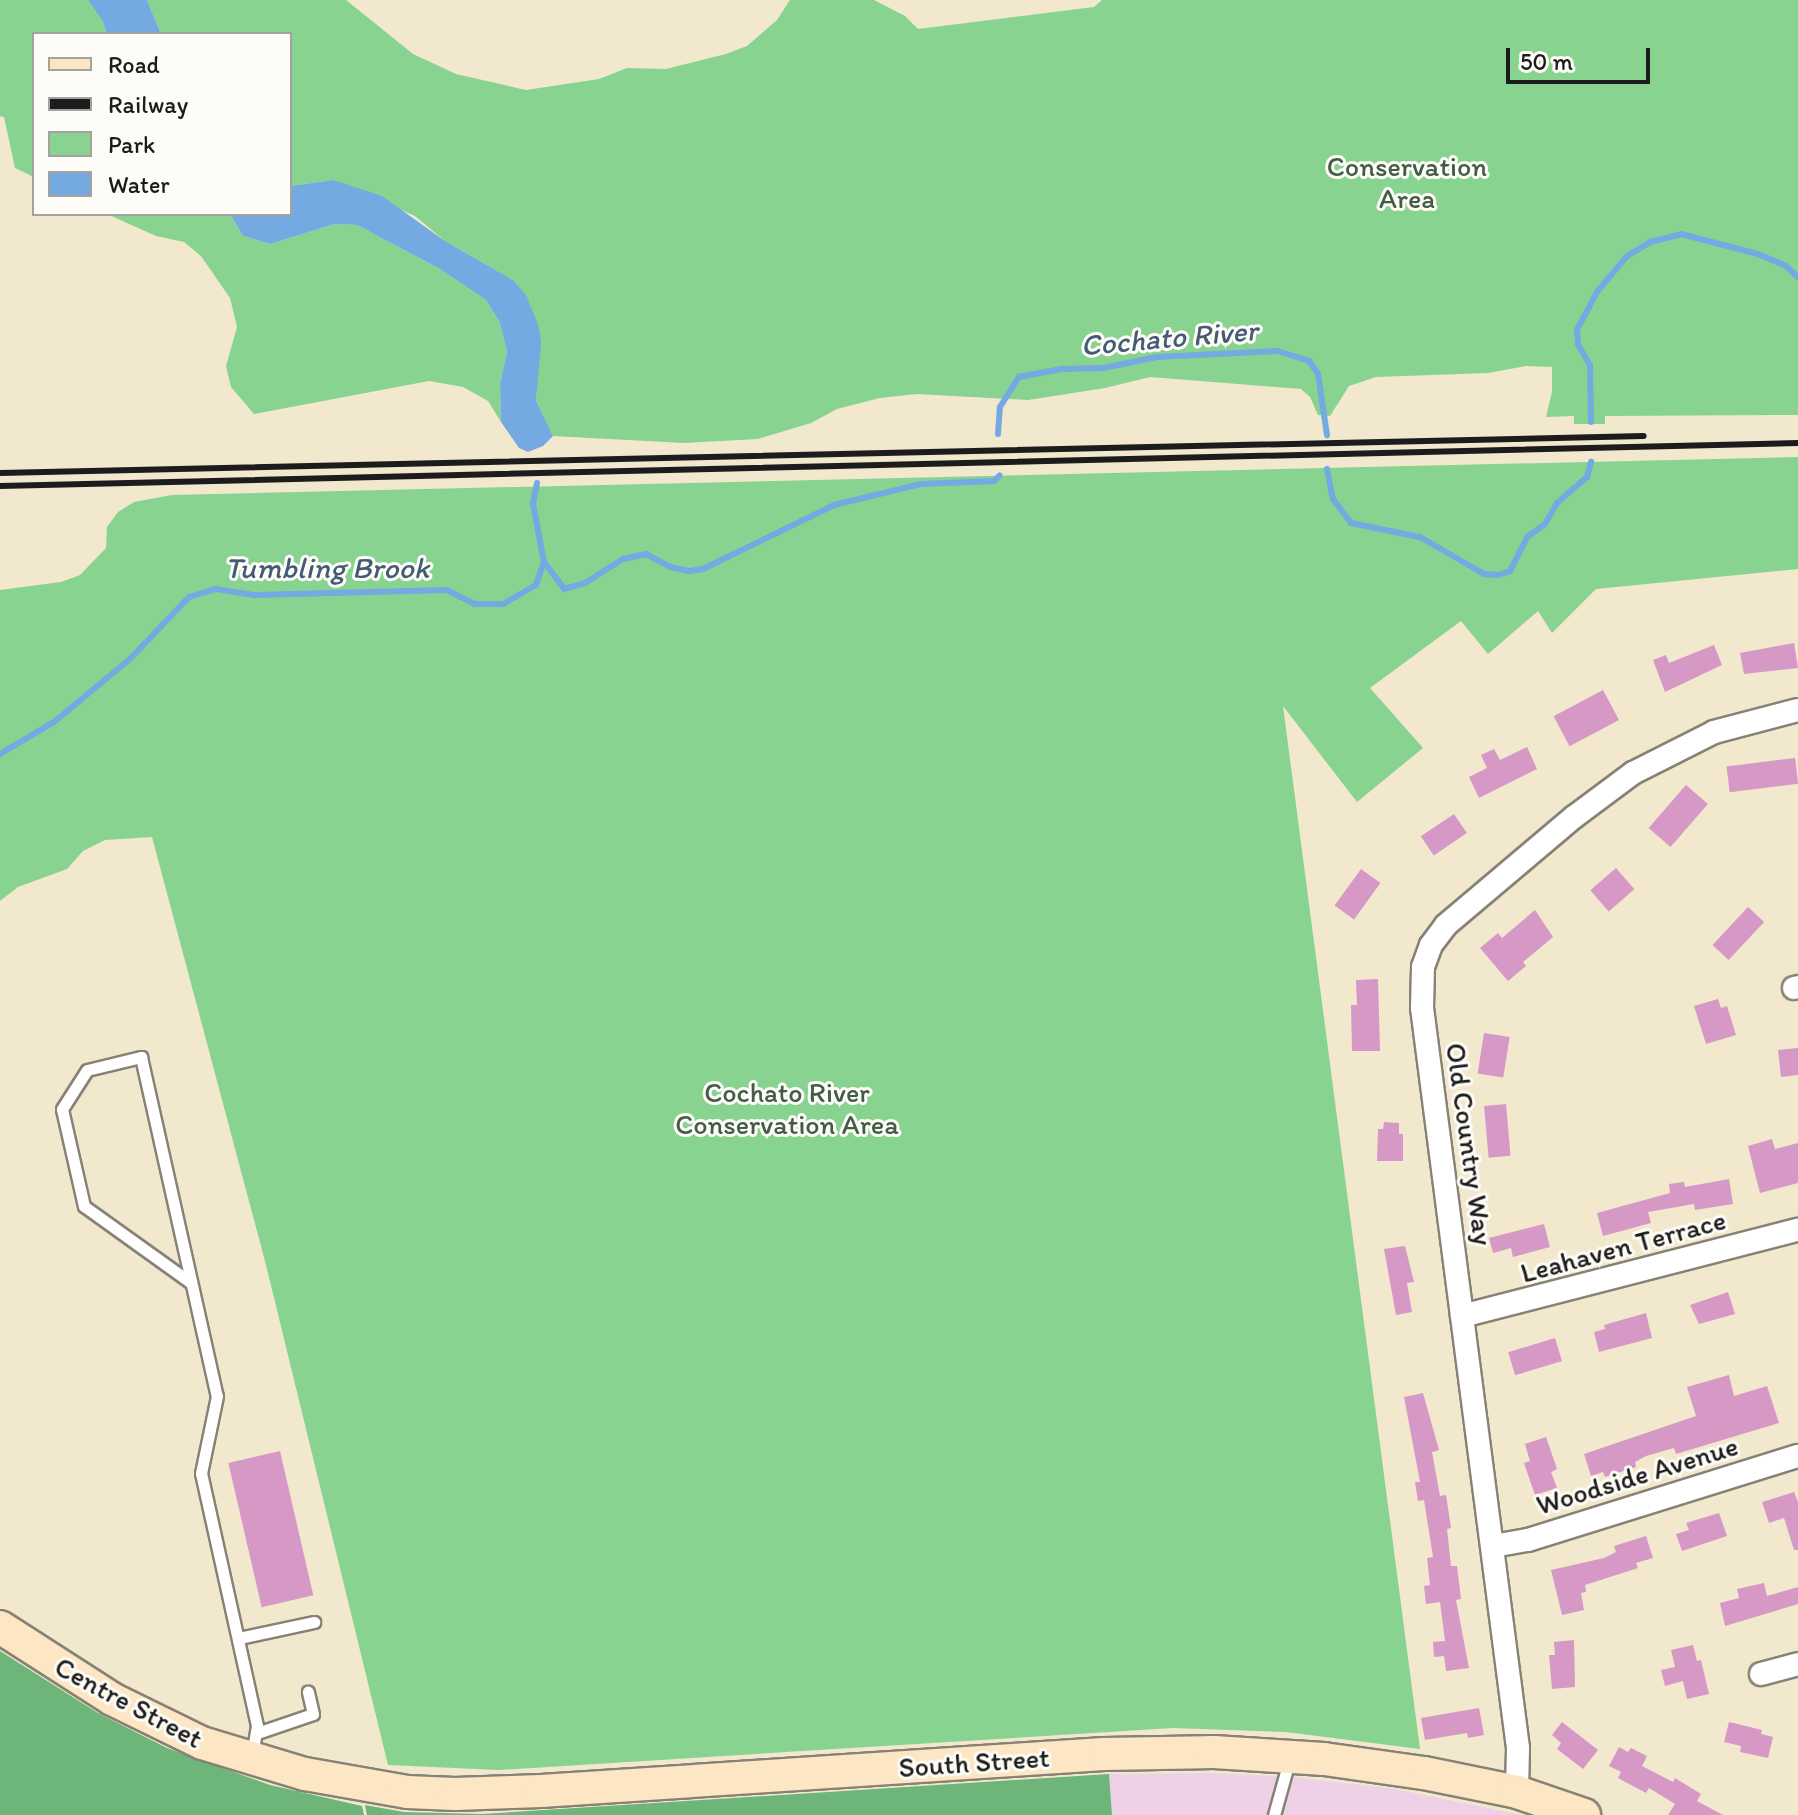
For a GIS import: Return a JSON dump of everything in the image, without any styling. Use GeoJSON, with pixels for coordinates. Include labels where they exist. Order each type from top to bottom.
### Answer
{"type":"FeatureCollection","features":[{"type":"Feature","properties":{"kind":"main road","name":"Centre Street"},"geometry":{"type":"LineString","coordinates":[[0,1627],[131,1709],[202,1743],[254,1746],[358,1785]]}},
{"type":"Feature","properties":{"kind":"main road","name":"South Street"},"geometry":{"type":"LineString","coordinates":[[358,1785],[428,1794],[482,1794],[1104,1754],[1202,1752],[1290,1756],[1424,1773],[1517,1792],[1584,1815]]}},
{"type":"Feature","properties":{"kind":"street","name":"Old Country Way"},"geometry":{"type":"LineString","coordinates":[[1517,1792],[1518,1748],[1422,1008],[1423,967],[1431,945],[1446,925],[1547,839],[1646,764],[1714,732],[1798,710]]}},
{"type":"Feature","properties":{"kind":"street","name":"Leahaven Terrace"},"geometry":{"type":"LineString","coordinates":[[1462,1316],[1798,1230]]}},
{"type":"Feature","properties":{"kind":"street","name":"Woodside Avenue"},"geometry":{"type":"LineString","coordinates":[[1493,1546],[1528,1540],[1798,1456]]}},
{"type":"Feature","properties":{"kind":"street"},"geometry":{"type":"LineString","coordinates":[[1761,1674],[1798,1664]]}},
{"type":"Feature","properties":{"kind":"lane"},"geometry":{"type":"LineString","coordinates":[[190,1282],[84,1206],[62,1109],[87,1070],[141,1057],[217,1396],[201,1473],[239,1638],[254,1746],[313,1714],[308,1692]]}},
{"type":"Feature","properties":{"kind":"lane"},"geometry":{"type":"LineString","coordinates":[[239,1638],[314,1622]]}},
{"type":"Feature","properties":{"kind":"lane"},"geometry":{"type":"LineString","coordinates":[[1273,1814],[1290,1756]]}},
{"type":"Feature","properties":{"kind":"shaded area"},"geometry":{"type":"Polygon","coordinates":[[[1214,1773],[1294,1777],[1395,1789],[1522,1815],[1112,1815],[1109,1774],[1214,1773]]]}},
{"type":"Feature","properties":{"kind":"green space"},"geometry":{"type":"Polygon","coordinates":[[[0,0],[88,0],[106,32],[32,32],[32,176],[15,168],[4,117],[0,116],[0,0]]]}},
{"type":"Feature","properties":{"kind":"green space","name":"Conservation Area"},"geometry":{"type":"Polygon","coordinates":[[[147,0],[346,0],[413,54],[456,74],[526,90],[599,79],[627,68],[666,69],[726,54],[747,46],[777,20],[790,0],[874,0],[905,16],[918,29],[1094,7],[1102,0],[1798,0],[1798,415],[1605,416],[1605,424],[1574,424],[1574,416],[1546,417],[1552,392],[1552,367],[1526,366],[1488,373],[1376,377],[1349,386],[1330,416],[1318,415],[1310,397],[1301,389],[1150,377],[1105,388],[1028,400],[917,394],[880,398],[837,409],[811,423],[758,439],[684,443],[553,436],[536,400],[539,327],[513,280],[445,241],[415,216],[333,180],[292,186],[292,32],[160,32],[147,0]]]}},
{"type":"Feature","properties":{"kind":"green space"},"geometry":{"type":"Polygon","coordinates":[[[111,216],[231,216],[243,236],[270,244],[335,224],[357,225],[440,269],[486,300],[500,323],[507,352],[500,385],[501,422],[488,401],[463,387],[429,381],[254,414],[231,387],[226,366],[237,327],[230,298],[201,256],[184,242],[156,236],[111,216]]]}},
{"type":"Feature","properties":{"kind":"green space","name":"Cochato River Conservation Area"},"geometry":{"type":"Polygon","coordinates":[[[1798,457],[1798,569],[1596,589],[1552,633],[1538,611],[1488,654],[1461,621],[1370,688],[1423,748],[1357,802],[1283,706],[1420,1749],[1286,1732],[1173,1728],[499,1770],[388,1765],[266,1265],[152,837],[105,840],[83,851],[67,869],[18,887],[0,901],[0,590],[61,582],[80,575],[106,548],[107,527],[118,512],[134,502],[172,495],[1798,457]]]}},
{"type":"Feature","properties":{"kind":"green space"},"geometry":{"type":"Polygon","coordinates":[[[0,1651],[98,1713],[167,1748],[270,1785],[362,1806],[364,1815],[0,1815],[0,1651]]]}},
{"type":"Feature","properties":{"kind":"green space"},"geometry":{"type":"Polygon","coordinates":[[[1109,1774],[1112,1815],[367,1815],[365,1805],[404,1812],[482,1814],[1109,1774]]]}},
{"type":"Feature","properties":{"kind":"water"},"geometry":{"type":"Polygon","coordinates":[[[88,0],[147,0],[160,32],[106,32],[88,0]]]}},
{"type":"Feature","properties":{"kind":"water"},"geometry":{"type":"Polygon","coordinates":[[[333,180],[382,196],[445,241],[513,280],[526,295],[539,327],[541,343],[536,400],[553,436],[543,446],[528,452],[519,448],[501,422],[500,384],[507,352],[500,323],[486,300],[440,269],[357,225],[335,224],[270,244],[243,236],[231,216],[292,216],[292,186],[333,180]]]}},
{"type":"Feature","properties":{"kind":"building"},"geometry":{"type":"Polygon","coordinates":[[[1794,643],[1798,668],[1744,674],[1740,653],[1794,643]]]}},
{"type":"Feature","properties":{"kind":"building"},"geometry":{"type":"Polygon","coordinates":[[[1714,645],[1722,665],[1665,692],[1653,660],[1666,655],[1669,663],[1714,645]]]}},
{"type":"Feature","properties":{"kind":"building"},"geometry":{"type":"Polygon","coordinates":[[[1603,690],[1619,720],[1570,746],[1554,716],[1603,690]]]}},
{"type":"Feature","properties":{"kind":"building"},"geometry":{"type":"Polygon","coordinates":[[[1527,747],[1537,769],[1479,798],[1469,777],[1487,768],[1481,755],[1494,749],[1500,760],[1527,747]]]}},
{"type":"Feature","properties":{"kind":"building"},"geometry":{"type":"Polygon","coordinates":[[[1795,758],[1798,784],[1730,792],[1727,766],[1795,758]]]}},
{"type":"Feature","properties":{"kind":"building"},"geometry":{"type":"Polygon","coordinates":[[[1686,785],[1708,804],[1670,847],[1649,828],[1686,785]]]}},
{"type":"Feature","properties":{"kind":"building"},"geometry":{"type":"Polygon","coordinates":[[[1454,814],[1467,833],[1434,855],[1421,836],[1454,814]]]}},
{"type":"Feature","properties":{"kind":"building"},"geometry":{"type":"Polygon","coordinates":[[[1616,868],[1634,889],[1609,911],[1590,890],[1616,868]]]}},
{"type":"Feature","properties":{"kind":"building"},"geometry":{"type":"Polygon","coordinates":[[[1361,869],[1380,883],[1354,920],[1335,905],[1361,869]]]}},
{"type":"Feature","properties":{"kind":"building"},"geometry":{"type":"Polygon","coordinates":[[[1748,907],[1764,922],[1729,960],[1713,945],[1748,907]]]}},
{"type":"Feature","properties":{"kind":"building"},"geometry":{"type":"Polygon","coordinates":[[[1535,910],[1553,937],[1523,962],[1526,966],[1508,981],[1480,948],[1498,933],[1502,938],[1535,910]]]}},
{"type":"Feature","properties":{"kind":"building"},"geometry":{"type":"Polygon","coordinates":[[[1378,979],[1380,1051],[1352,1051],[1351,1005],[1357,1005],[1356,980],[1378,979]]]}},
{"type":"Feature","properties":{"kind":"building"},"geometry":{"type":"Polygon","coordinates":[[[1718,999],[1721,1008],[1727,1006],[1736,1035],[1706,1044],[1694,1006],[1718,999]]]}},
{"type":"Feature","properties":{"kind":"building"},"geometry":{"type":"Polygon","coordinates":[[[1484,1033],[1510,1037],[1503,1078],[1478,1073],[1484,1033]]]}},
{"type":"Feature","properties":{"kind":"building"},"geometry":{"type":"Polygon","coordinates":[[[1798,1048],[1798,1075],[1781,1077],[1778,1050],[1798,1048]]]}},
{"type":"Feature","properties":{"kind":"building"},"geometry":{"type":"Polygon","coordinates":[[[1506,1104],[1511,1156],[1489,1158],[1484,1106],[1506,1104]]]}},
{"type":"Feature","properties":{"kind":"building"},"geometry":{"type":"Polygon","coordinates":[[[1384,1122],[1399,1123],[1399,1134],[1403,1134],[1403,1161],[1377,1161],[1378,1129],[1383,1129],[1384,1122]]]}},
{"type":"Feature","properties":{"kind":"building"},"geometry":{"type":"Polygon","coordinates":[[[1772,1139],[1775,1149],[1798,1143],[1798,1183],[1760,1193],[1748,1146],[1772,1139]]]}},
{"type":"Feature","properties":{"kind":"building"},"geometry":{"type":"Polygon","coordinates":[[[1729,1179],[1733,1204],[1695,1210],[1694,1204],[1648,1212],[1651,1223],[1603,1236],[1597,1213],[1670,1193],[1669,1184],[1684,1182],[1685,1187],[1729,1179]]]}},
{"type":"Feature","properties":{"kind":"building"},"geometry":{"type":"Polygon","coordinates":[[[1544,1224],[1550,1247],[1513,1257],[1511,1248],[1493,1253],[1489,1238],[1544,1224]]]}},
{"type":"Feature","properties":{"kind":"building"},"geometry":{"type":"Polygon","coordinates":[[[1405,1246],[1414,1282],[1407,1283],[1412,1312],[1396,1315],[1384,1249],[1405,1246]]]}},
{"type":"Feature","properties":{"kind":"building"},"geometry":{"type":"Polygon","coordinates":[[[1728,1292],[1735,1314],[1699,1324],[1690,1305],[1728,1292]]]}},
{"type":"Feature","properties":{"kind":"building"},"geometry":{"type":"Polygon","coordinates":[[[1646,1313],[1652,1338],[1599,1352],[1594,1332],[1605,1329],[1604,1325],[1646,1313]]]}},
{"type":"Feature","properties":{"kind":"building"},"geometry":{"type":"Polygon","coordinates":[[[1555,1338],[1562,1361],[1515,1375],[1508,1352],[1555,1338]]]}},
{"type":"Feature","properties":{"kind":"building"},"geometry":{"type":"Polygon","coordinates":[[[1729,1375],[1734,1396],[1767,1386],[1779,1423],[1676,1454],[1674,1448],[1646,1456],[1635,1462],[1636,1467],[1605,1477],[1603,1472],[1591,1476],[1584,1454],[1696,1416],[1687,1387],[1729,1375]]]}},
{"type":"Feature","properties":{"kind":"building"},"geometry":{"type":"Polygon","coordinates":[[[1423,1393],[1439,1450],[1432,1452],[1440,1496],[1446,1495],[1451,1528],[1447,1529],[1451,1566],[1457,1566],[1461,1599],[1456,1600],[1469,1668],[1446,1671],[1444,1656],[1434,1657],[1433,1642],[1445,1641],[1440,1602],[1426,1604],[1424,1586],[1430,1585],[1427,1558],[1433,1557],[1424,1500],[1418,1501],[1415,1482],[1420,1482],[1404,1397],[1423,1393]]]}},
{"type":"Feature","properties":{"kind":"building"},"geometry":{"type":"Polygon","coordinates":[[[1546,1437],[1557,1469],[1551,1472],[1557,1488],[1535,1495],[1524,1463],[1530,1461],[1525,1444],[1546,1437]]]}},
{"type":"Feature","properties":{"kind":"building"},"geometry":{"type":"Polygon","coordinates":[[[280,1451],[313,1595],[262,1607],[228,1463],[280,1451]]]}},
{"type":"Feature","properties":{"kind":"building"},"geometry":{"type":"Polygon","coordinates":[[[1794,1492],[1798,1502],[1798,1550],[1794,1550],[1784,1518],[1769,1523],[1762,1502],[1794,1492]]]}},
{"type":"Feature","properties":{"kind":"building"},"geometry":{"type":"Polygon","coordinates":[[[1719,1513],[1727,1536],[1682,1551],[1676,1534],[1689,1530],[1686,1523],[1719,1513]]]}},
{"type":"Feature","properties":{"kind":"building"},"geometry":{"type":"Polygon","coordinates":[[[1646,1536],[1653,1558],[1636,1563],[1638,1568],[1585,1585],[1586,1592],[1581,1593],[1584,1610],[1562,1615],[1551,1570],[1604,1558],[1616,1552],[1614,1546],[1646,1536]]]}},
{"type":"Feature","properties":{"kind":"building"},"geometry":{"type":"Polygon","coordinates":[[[1764,1583],[1767,1596],[1798,1587],[1798,1604],[1725,1626],[1720,1603],[1739,1598],[1737,1589],[1764,1583]]]}},
{"type":"Feature","properties":{"kind":"building"},"geometry":{"type":"Polygon","coordinates":[[[1574,1640],[1575,1687],[1552,1689],[1549,1655],[1555,1655],[1554,1642],[1574,1640]]]}},
{"type":"Feature","properties":{"kind":"building"},"geometry":{"type":"Polygon","coordinates":[[[1693,1645],[1697,1661],[1701,1660],[1709,1694],[1687,1699],[1683,1681],[1665,1686],[1661,1670],[1675,1667],[1671,1650],[1693,1645]]]}},
{"type":"Feature","properties":{"kind":"building"},"geometry":{"type":"Polygon","coordinates":[[[1479,1708],[1484,1735],[1468,1738],[1467,1733],[1425,1740],[1421,1718],[1479,1708]]]}},
{"type":"Feature","properties":{"kind":"building"},"geometry":{"type":"Polygon","coordinates":[[[1562,1722],[1598,1750],[1583,1769],[1557,1749],[1561,1743],[1552,1735],[1562,1722]]]}},
{"type":"Feature","properties":{"kind":"building"},"geometry":{"type":"Polygon","coordinates":[[[1729,1722],[1762,1730],[1761,1734],[1773,1737],[1768,1758],[1740,1752],[1741,1746],[1724,1742],[1729,1722]]]}},
{"type":"Feature","properties":{"kind":"building"},"geometry":{"type":"Polygon","coordinates":[[[1619,1747],[1628,1752],[1631,1748],[1647,1756],[1642,1766],[1673,1782],[1675,1778],[1701,1794],[1697,1801],[1723,1815],[1668,1815],[1675,1804],[1649,1788],[1646,1793],[1618,1778],[1621,1772],[1609,1766],[1619,1747]]]}},
{"type":"Feature","properties":{"kind":"waterway","name":"Cochato River"},"geometry":{"type":"LineString","coordinates":[[1591,422],[1590,365],[1578,344],[1577,330],[1597,292],[1627,256],[1650,242],[1681,234],[1758,254],[1786,266],[1798,277]]}},
{"type":"Feature","properties":{"kind":"waterway","name":"Cochato River"},"geometry":{"type":"LineString","coordinates":[[998,434],[1000,407],[1019,377],[1061,369],[1103,368],[1157,357],[1277,351],[1309,361],[1318,374],[1327,435]]}},
{"type":"Feature","properties":{"kind":"waterway","name":"Cochato River"},"geometry":{"type":"LineString","coordinates":[[1327,469],[1333,499],[1351,523],[1420,537],[1484,574],[1498,575],[1510,571],[1527,537],[1545,524],[1557,503],[1587,477],[1591,462]]}},
{"type":"Feature","properties":{"kind":"waterway","name":"Cochato River"},"geometry":{"type":"LineString","coordinates":[[537,483],[533,504],[544,562],[564,589],[585,583],[623,559],[646,554],[670,567],[689,571],[703,569],[834,505],[921,484],[994,481],[1000,475]]}},
{"type":"Feature","properties":{"kind":"waterway","name":"Tumbling Brook"},"geometry":{"type":"LineString","coordinates":[[0,754],[54,722],[130,659],[189,597],[216,589],[255,595],[447,590],[474,604],[503,604],[536,585],[544,562]]}},
{"type":"Feature","properties":{"kind":"railway"},"geometry":{"type":"LineString","coordinates":[[0,473],[1644,436]]}},
{"type":"Feature","properties":{"kind":"railway"},"geometry":{"type":"LineString","coordinates":[[0,486],[1798,443]]}}]}
